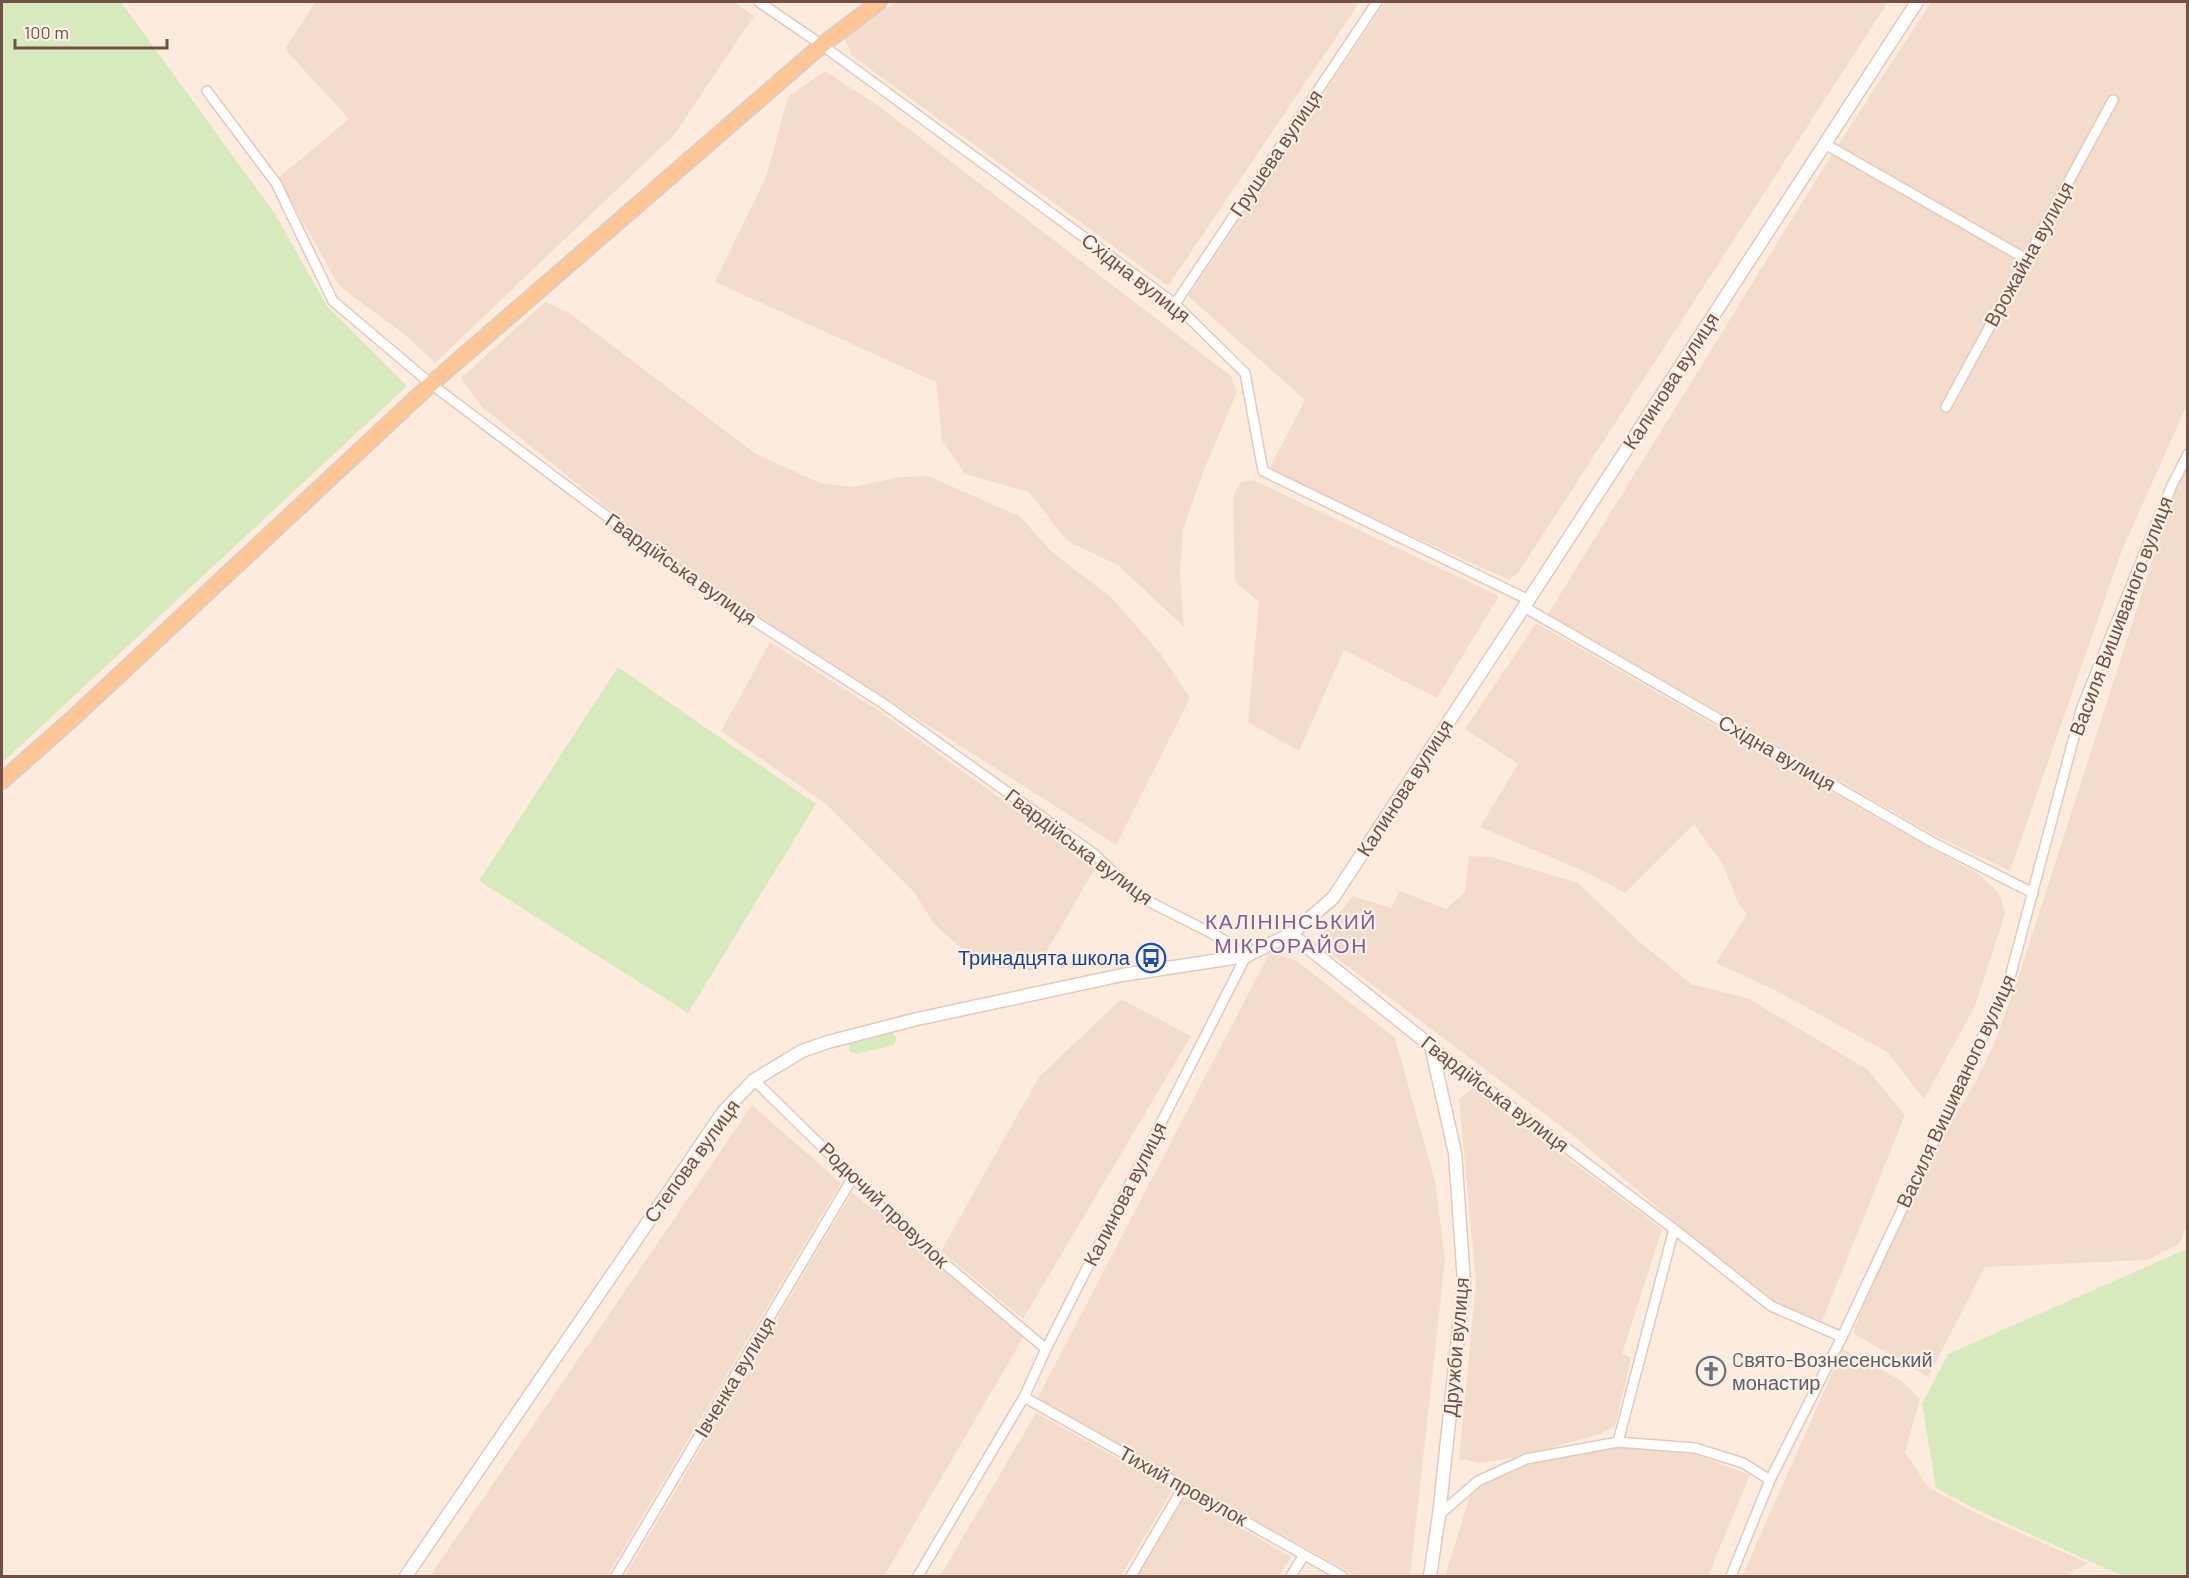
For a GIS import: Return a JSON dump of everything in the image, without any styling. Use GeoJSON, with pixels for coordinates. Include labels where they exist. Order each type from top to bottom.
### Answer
{"type":"FeatureCollection","features":[{"type":"Feature","properties":{"kind":"main road"},"geometry":{"type":"LineString","coordinates":[[2,781],[72,719],[431,384],[822,45],[879,2]]}},
{"type":"Feature","properties":{"kind":"street","name":"Східна вулиця"},"geometry":{"type":"LineString","coordinates":[[759,2],[822,45],[1175,304],[1245,373],[1263,471],[1527,604],[1932,842],[2032,893]]}},
{"type":"Feature","properties":{"kind":"street","name":"Грушева вулиця"},"geometry":{"type":"LineString","coordinates":[[1175,304],[1377,2]]}},
{"type":"Feature","properties":{"kind":"street","name":"Калинова вулиця"},"geometry":{"type":"LineString","coordinates":[[918,1576],[1024,1397],[1046,1349],[1246,956],[1291,934],[1333,898],[1527,604],[1917,2]]}},
{"type":"Feature","properties":{"kind":"street","name":"Гвардійська вулиця"},"geometry":{"type":"LineString","coordinates":[[207,91],[276,183],[333,301],[431,384],[698,585],[884,704],[1084,847],[1140,897],[1219,937],[1246,956]]}},
{"type":"Feature","properties":{"kind":"street","name":"Врожайна вулиця"},"geometry":{"type":"LineString","coordinates":[[1946,407],[2113,100]]}},
{"type":"Feature","properties":{"kind":"street"},"geometry":{"type":"LineString","coordinates":[[1825,144],[2026,259]]}},
{"type":"Feature","properties":{"kind":"street","name":"Василя Вишиваного вулиця"},"geometry":{"type":"LineString","coordinates":[[1731,1576],[1770,1480],[1842,1337],[2009,981],[2082,707],[2172,485],[2187,454]]}},
{"type":"Feature","properties":{"kind":"street","name":"Гвардійська вулиця"},"geometry":{"type":"LineString","coordinates":[[1291,934],[1431,1047],[1674,1229],[1771,1306],[1842,1337]]}},
{"type":"Feature","properties":{"kind":"street","name":"Степова вулиця"},"geometry":{"type":"LineString","coordinates":[[406,1576],[724,1111],[754,1080],[811,1048],[916,1019],[1122,975],[1246,956]]}},
{"type":"Feature","properties":{"kind":"street","name":"Дружби вулиця"},"geometry":{"type":"LineString","coordinates":[[1430,1576],[1439,1515],[1464,1281],[1455,1153],[1431,1047]]}},
{"type":"Feature","properties":{"kind":"street","name":"Родючий провулок"},"geometry":{"type":"LineString","coordinates":[[754,1080],[853,1177],[893,1220],[1046,1349]]}},
{"type":"Feature","properties":{"kind":"street","name":"Івченка вулиця"},"geometry":{"type":"LineString","coordinates":[[616,1576],[853,1177]]}},
{"type":"Feature","properties":{"kind":"street"},"geometry":{"type":"LineString","coordinates":[[1618,1442],[1674,1229]]}},
{"type":"Feature","properties":{"kind":"street","name":"Тихий провулок"},"geometry":{"type":"LineString","coordinates":[[1024,1397],[1342,1576]]}},
{"type":"Feature","properties":{"kind":"street"},"geometry":{"type":"LineString","coordinates":[[1439,1515],[1478,1481],[1526,1459],[1618,1442],[1695,1448],[1743,1463],[1770,1480]]}},
{"type":"Feature","properties":{"kind":"street"},"geometry":{"type":"LineString","coordinates":[[1131,1576],[1184,1486]]}},
{"type":"Feature","properties":{"kind":"street"},"geometry":{"type":"LineString","coordinates":[[1291,1576],[1304,1555]]}},
{"type":"Feature","properties":{"kind":"shaded area"},"geometry":{"type":"Polygon","coordinates":[[[315,2],[734,2],[754,16],[674,135],[435,363],[404,334],[338,284],[278,178],[349,119],[285,49],[315,2]]]}},
{"type":"Feature","properties":{"kind":"shaded area"},"geometry":{"type":"Polygon","coordinates":[[[896,2],[1360,2],[1168,286],[851,55],[844,36],[896,2]]]}},
{"type":"Feature","properties":{"kind":"shaded area"},"geometry":{"type":"Polygon","coordinates":[[[1385,2],[1888,2],[1518,573],[1509,580],[1302,486],[1270,467],[1305,400],[1188,296],[1385,2]]]}},
{"type":"Feature","properties":{"kind":"shaded area"},"geometry":{"type":"Polygon","coordinates":[[[1931,2],[2187,2],[2187,405],[2122,550],[2010,871],[1934,835],[1548,614],[1829,159],[1931,2]]]}},
{"type":"Feature","properties":{"kind":"shaded area"},"geometry":{"type":"Polygon","coordinates":[[[825,71],[880,107],[1231,376],[1237,392],[1204,470],[1183,529],[1180,575],[1184,627],[1119,566],[1066,540],[1029,492],[965,474],[942,440],[936,382],[715,282],[766,177],[788,97],[825,71]]]}},
{"type":"Feature","properties":{"kind":"shaded area"},"geometry":{"type":"Polygon","coordinates":[[[545,302],[568,312],[756,454],[820,483],[852,487],[901,477],[928,476],[1019,516],[1052,552],[1112,598],[1160,653],[1190,698],[1116,845],[703,582],[482,407],[461,378],[545,302]]]}},
{"type":"Feature","properties":{"kind":"shaded area"},"geometry":{"type":"Polygon","coordinates":[[[2187,466],[2187,1224],[2180,1243],[2148,1260],[1985,1267],[1928,1377],[1853,1333],[1871,1284],[1933,1154],[1976,1081],[1994,1044],[2017,982],[2176,487],[2187,466]]]}},
{"type":"Feature","properties":{"kind":"shaded area"},"geometry":{"type":"Polygon","coordinates":[[[1253,480],[1499,596],[1437,698],[1344,650],[1299,751],[1248,722],[1259,602],[1235,582],[1233,500],[1235,491],[1241,482],[1253,480]]]}},
{"type":"Feature","properties":{"kind":"shaded area"},"geometry":{"type":"Polygon","coordinates":[[[1536,623],[1977,873],[1999,893],[2005,914],[1975,1006],[1924,1099],[1887,1052],[1775,990],[1716,963],[1747,914],[1738,902],[1723,865],[1694,824],[1625,893],[1586,872],[1480,827],[1518,764],[1465,729],[1536,623]]]}},
{"type":"Feature","properties":{"kind":"shaded area"},"geometry":{"type":"Polygon","coordinates":[[[770,642],[879,711],[1096,867],[1035,971],[1003,968],[978,961],[935,925],[914,892],[825,803],[721,731],[770,642]]]}},
{"type":"Feature","properties":{"kind":"shaded area"},"geometry":{"type":"Polygon","coordinates":[[[1469,856],[1492,857],[1578,883],[1640,942],[1691,984],[1747,998],[1867,1069],[1905,1115],[1822,1321],[1774,1302],[1575,1137],[1315,942],[1353,896],[1391,908],[1400,891],[1446,909],[1465,892],[1469,856]]]}},
{"type":"Feature","properties":{"kind":"shaded area"},"geometry":{"type":"Polygon","coordinates":[[[1270,952],[1297,961],[1395,1038],[1435,1182],[1445,1259],[1410,1576],[1356,1576],[1037,1399],[1270,952]]]}},
{"type":"Feature","properties":{"kind":"shaded area"},"geometry":{"type":"Polygon","coordinates":[[[1121,999],[1191,1036],[1023,1319],[941,1251],[1039,1077],[1121,999]]]}},
{"type":"Feature","properties":{"kind":"shaded area"},"geometry":{"type":"Polygon","coordinates":[[[1473,1088],[1662,1229],[1622,1354],[1631,1358],[1615,1426],[1601,1434],[1511,1458],[1480,1463],[1459,1459],[1476,1281],[1459,1099],[1473,1088]]]}},
{"type":"Feature","properties":{"kind":"shaded area"},"geometry":{"type":"Polygon","coordinates":[[[752,1105],[841,1183],[607,1576],[430,1576],[752,1105]]]}},
{"type":"Feature","properties":{"kind":"shaded area"},"geometry":{"type":"Polygon","coordinates":[[[852,1192],[1024,1336],[884,1576],[625,1576],[852,1192]]]}},
{"type":"Feature","properties":{"kind":"shaded area"},"geometry":{"type":"Polygon","coordinates":[[[1843,1349],[1902,1381],[1920,1399],[1905,1452],[1928,1487],[1974,1512],[2088,1563],[2065,1576],[1742,1576],[1843,1349]]]}},
{"type":"Feature","properties":{"kind":"shaded area"},"geometry":{"type":"Polygon","coordinates":[[[1036,1413],[1173,1489],[1121,1576],[940,1576],[1036,1413]]]}},
{"type":"Feature","properties":{"kind":"shaded area"},"geometry":{"type":"Polygon","coordinates":[[[1619,1446],[1694,1454],[1750,1475],[1708,1576],[1445,1576],[1470,1496],[1481,1485],[1532,1463],[1619,1446]]]}},
{"type":"Feature","properties":{"kind":"shaded area"},"geometry":{"type":"Polygon","coordinates":[[[1185,1496],[1291,1557],[1279,1576],[1138,1576],[1185,1496]]]}},
{"type":"Feature","properties":{"kind":"green space"},"geometry":{"type":"Polygon","coordinates":[[[2,2],[121,2],[275,214],[327,306],[407,386],[2,763],[2,2]]]}},
{"type":"Feature","properties":{"kind":"green space"},"geometry":{"type":"Polygon","coordinates":[[[618,667],[816,804],[688,1013],[479,881],[618,667]]]}},
{"type":"Feature","properties":{"kind":"green space"},"geometry":{"type":"Polygon","coordinates":[[[892,1033],[897,1038],[894,1045],[856,1054],[849,1051],[849,1044],[853,1041],[892,1033]]]}},
{"type":"Feature","properties":{"kind":"green space"},"geometry":{"type":"Polygon","coordinates":[[[2187,1249],[2187,1576],[2122,1576],[1973,1508],[1936,1488],[1922,1404],[1948,1354],[2187,1249]]]}},
{"type":"Feature","properties":{"kind":"place","name":"Тринадцята школа"},"geometry":{"type":"Point","coordinates":[1151,958]}},
{"type":"Feature","properties":{"kind":"place","name":"Cвято-Вознесенський монастир"},"geometry":{"type":"Point","coordinates":[1711,1371]}},
{"type":"Feature","properties":{"kind":"district","name":"КАЛІНІНСЬКИЙ МІКРОРАЙОН"},"geometry":{"type":"Point","coordinates":[1291,934]}}]}
